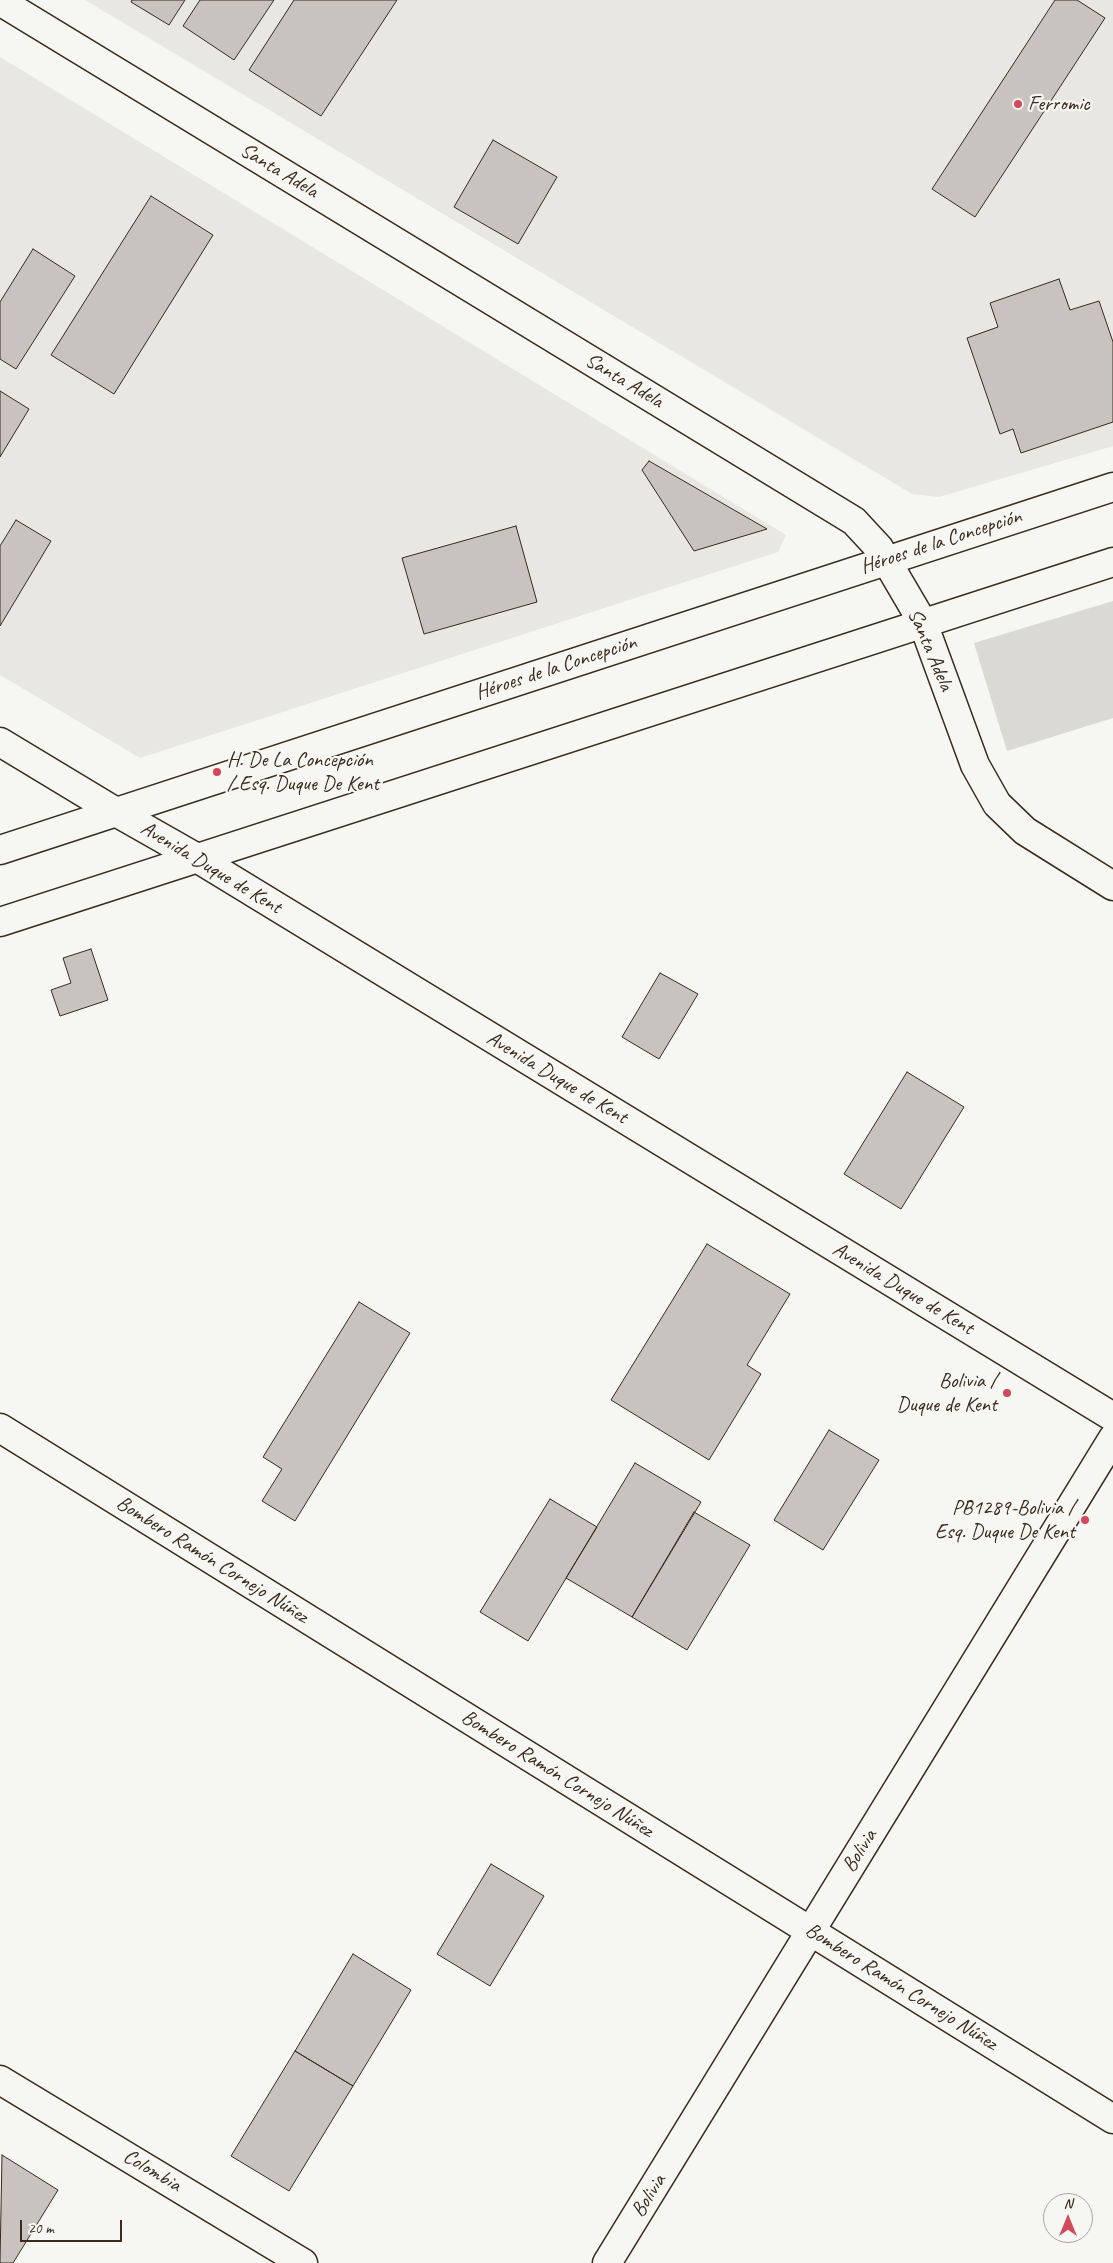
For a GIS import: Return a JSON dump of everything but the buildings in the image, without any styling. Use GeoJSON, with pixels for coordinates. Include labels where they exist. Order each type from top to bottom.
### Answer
{"type":"FeatureCollection","features":[{"type":"Feature","properties":{"kind":"street","name":"Santa Adela"},"geometry":{"type":"LineString","coordinates":[[0,1],[854,521],[872,538],[923,623],[975,766],[997,804],[1025,831],[1113,886]]}},
{"type":"Feature","properties":{"kind":"street","name":"Héroes de la Concepción"},"geometry":{"type":"LineString","coordinates":[[0,850],[886,559],[1113,487]]}},
{"type":"Feature","properties":{"kind":"street"},"geometry":{"type":"LineString","coordinates":[[0,922],[1113,562]]}},
{"type":"Feature","properties":{"kind":"street","name":"Avenida Duque de Kent"},"geometry":{"type":"LineString","coordinates":[[0,742],[197,858],[1113,1417]]}},
{"type":"Feature","properties":{"kind":"street","name":"Bombero Ramón Cornejo Núñez"},"geometry":{"type":"LineString","coordinates":[[0,1428],[1113,2119]]}},
{"type":"Feature","properties":{"kind":"street","name":"Bolivia"},"geometry":{"type":"LineString","coordinates":[[608,2263],[1113,1438]]}},
{"type":"Feature","properties":{"kind":"street","name":"Colombia"},"geometry":{"type":"LineString","coordinates":[[0,2080],[304,2263]]}},
{"type":"Feature","properties":{"kind":"shaded area"},"geometry":{"type":"Polygon","coordinates":[[[85,0],[1113,0],[1113,446],[939,497],[912,494],[85,0]]]}},
{"type":"Feature","properties":{"kind":"shaded area"},"geometry":{"type":"Polygon","coordinates":[[[0,57],[786,535],[778,552],[140,758],[0,675],[0,57]]]}},
{"type":"Feature","properties":{"kind":"shaded area"},"geometry":{"type":"Polygon","coordinates":[[[1113,601],[1113,718],[1007,751],[974,643],[1113,601]]]}},
{"type":"Feature","properties":{"kind":"place","name":"Ferromic"},"geometry":{"type":"Point","coordinates":[1018,104]}},
{"type":"Feature","properties":{"kind":"place","name":"H. De La Concepción / Esq. Duque De Kent"},"geometry":{"type":"Point","coordinates":[217,772]}},
{"type":"Feature","properties":{"kind":"place","name":"Bolivia / Duque de Kent"},"geometry":{"type":"Point","coordinates":[1007,1393]}},
{"type":"Feature","properties":{"kind":"place","name":"PB1289-Bolivia / Esq. Duque De Kent"},"geometry":{"type":"Point","coordinates":[1085,1520]}}]}
